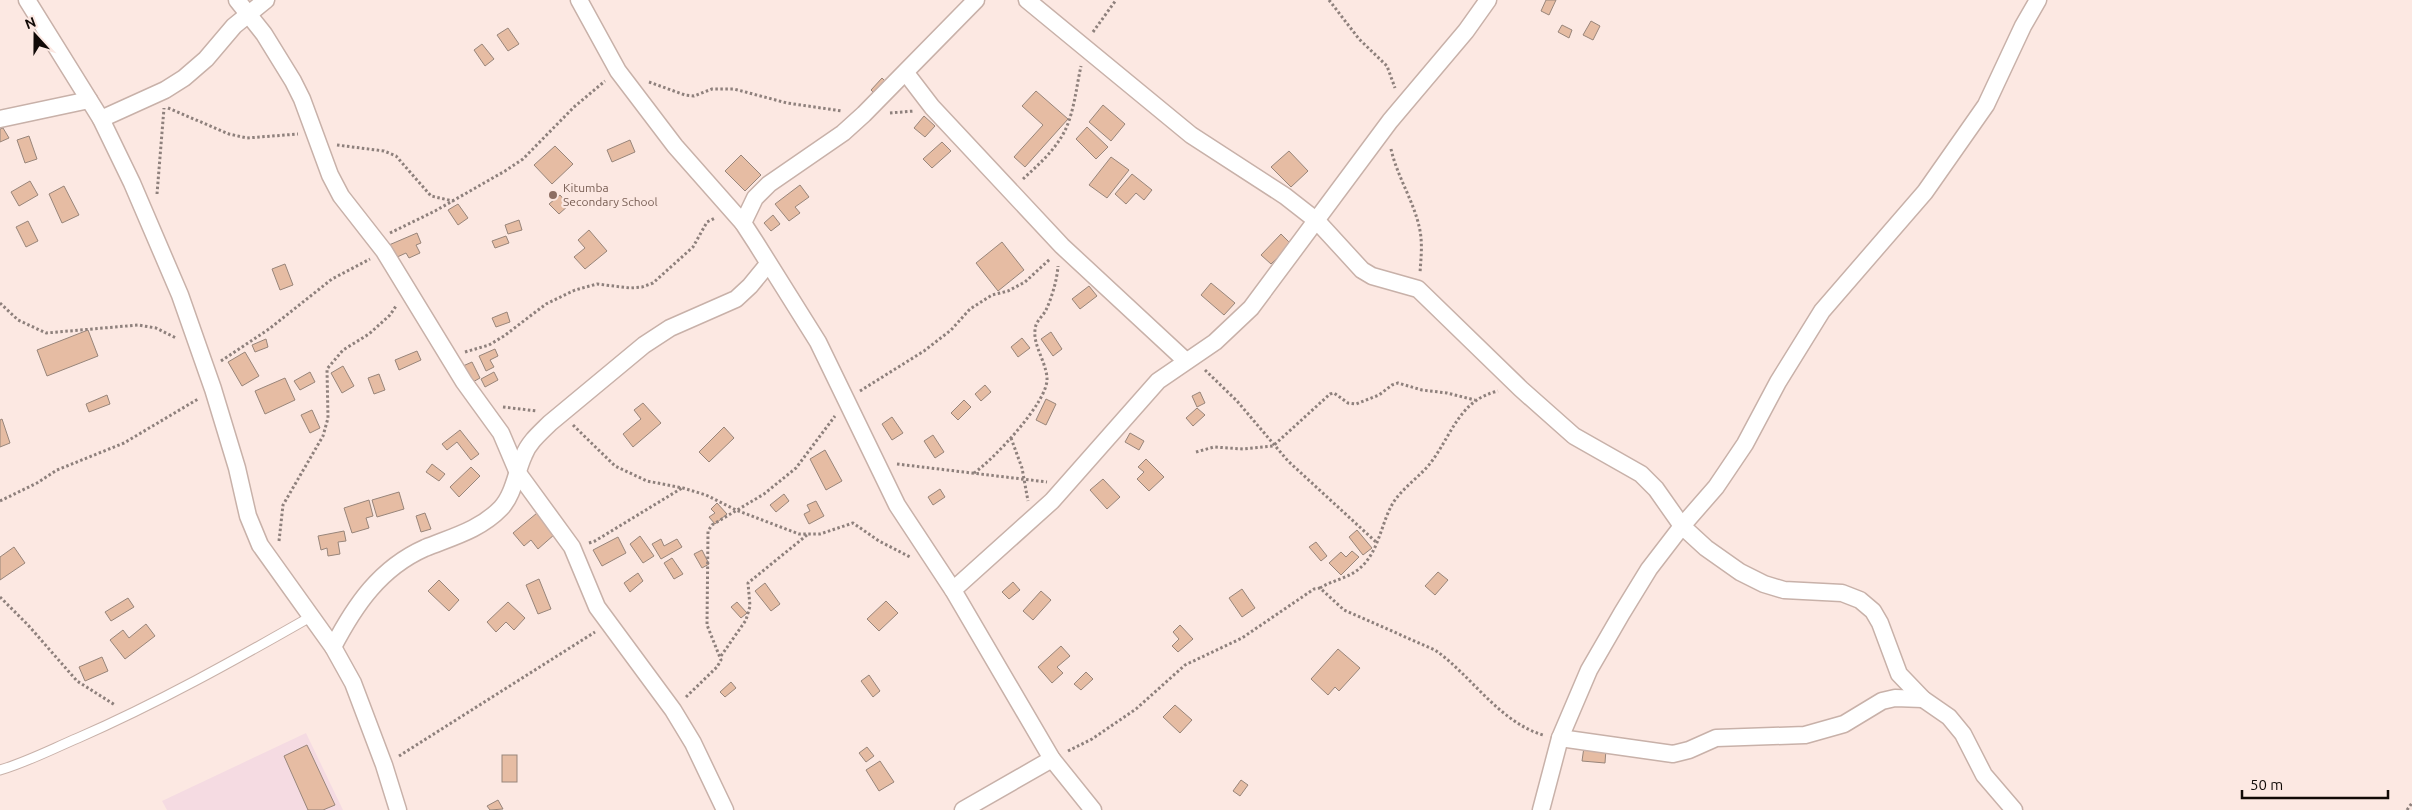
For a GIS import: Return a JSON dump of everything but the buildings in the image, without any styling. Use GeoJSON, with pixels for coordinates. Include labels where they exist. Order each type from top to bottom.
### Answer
{"type":"FeatureCollection","features":[{"type":"Feature","properties":{"kind":"street"},"geometry":{"type":"LineString","coordinates":[[28,0],[101,119],[154,231],[180,295],[213,390],[237,468],[248,516],[260,545],[333,647],[353,684],[384,765],[398,810]]}},
{"type":"Feature","properties":{"kind":"street"},"geometry":{"type":"LineString","coordinates":[[237,0],[264,34],[302,99],[330,175],[341,196],[380,245],[448,357],[501,433],[518,473],[572,547],[587,586],[608,624],[673,710],[711,776],[724,810]]}},
{"type":"Feature","properties":{"kind":"street"},"geometry":{"type":"LineString","coordinates":[[101,119],[165,90],[184,78],[206,59],[248,14],[266,0]]}},
{"type":"Feature","properties":{"kind":"street"},"geometry":{"type":"LineString","coordinates":[[579,0],[618,71],[675,146],[743,223],[818,342],[897,505],[953,590],[1052,759],[1093,810]]}},
{"type":"Feature","properties":{"kind":"street"},"geometry":{"type":"LineString","coordinates":[[743,223],[755,198],[769,184],[843,133],[906,73],[976,0]]}},
{"type":"Feature","properties":{"kind":"street"},"geometry":{"type":"LineString","coordinates":[[1027,0],[1085,50],[1191,135],[1285,196],[1317,220],[1362,270],[1379,279],[1418,289],[1521,389],[1574,436],[1641,474],[1656,489],[1682,526],[1706,548],[1740,572],[1764,584],[1784,590],[1842,593],[1860,600],[1873,611],[1880,623],[1899,674],[1923,699],[1949,717],[1963,734],[1984,775],[2014,810]]}},
{"type":"Feature","properties":{"kind":"street"},"geometry":{"type":"LineString","coordinates":[[953,590],[1031,521],[1068,485],[1158,381],[1215,342],[1251,308],[1394,116],[1466,31],[1488,0]]}},
{"type":"Feature","properties":{"kind":"street"},"geometry":{"type":"LineString","coordinates":[[1541,810],[1560,738],[1594,662],[1649,569],[1682,526],[1716,487],[1745,444],[1778,382],[1822,311],[1925,192],[1986,105],[2023,26],[2038,0]]}},
{"type":"Feature","properties":{"kind":"street"},"geometry":{"type":"LineString","coordinates":[[906,73],[932,107],[1060,248],[1186,361]]}},
{"type":"Feature","properties":{"kind":"street"},"geometry":{"type":"LineString","coordinates":[[0,119],[89,100]]}},
{"type":"Feature","properties":{"kind":"street"},"geometry":{"type":"LineString","coordinates":[[333,647],[364,594],[392,567],[425,548],[470,531],[490,518],[502,507],[518,473],[524,454],[536,437],[644,345],[670,328],[736,299],[750,286],[768,264]]}},
{"type":"Feature","properties":{"kind":"street"},"geometry":{"type":"LineString","coordinates":[[1560,738],[1673,754],[1716,738],[1805,734],[1844,724],[1882,701],[1895,698],[1923,699]]}},
{"type":"Feature","properties":{"kind":"street"},"geometry":{"type":"LineString","coordinates":[[963,810],[1052,759]]}},
{"type":"Feature","properties":{"kind":"lane"},"geometry":{"type":"LineString","coordinates":[[0,770],[21,764],[130,715],[222,668],[312,616]]}},
{"type":"Feature","properties":{"kind":"path"},"geometry":{"type":"LineString","coordinates":[[1011,192],[1051,151],[1062,136],[1069,121],[1085,50],[1100,20],[1116,0]]}},
{"type":"Feature","properties":{"kind":"path"},"geometry":{"type":"LineString","coordinates":[[1329,0],[1359,39],[1387,66],[1395,84],[1394,116],[1390,141],[1395,166],[1419,225],[1422,244],[1418,289]]}},
{"type":"Feature","properties":{"kind":"path"},"geometry":{"type":"LineString","coordinates":[[206,370],[269,329],[332,279],[380,245],[523,159],[574,107],[618,71],[686,95],[694,96],[712,89],[734,89],[787,104],[864,114],[896,113],[932,107]]}},
{"type":"Feature","properties":{"kind":"path"},"geometry":{"type":"LineString","coordinates":[[156,201],[164,106],[192,120],[229,134],[247,138],[293,134],[316,138],[332,144],[384,151],[396,156],[430,196],[454,201]]}},
{"type":"Feature","properties":{"kind":"path"},"geometry":{"type":"LineString","coordinates":[[448,357],[489,345],[546,304],[575,290],[597,284],[642,288],[653,283],[693,247],[707,222],[731,210]]}},
{"type":"Feature","properties":{"kind":"path"},"geometry":{"type":"LineString","coordinates":[[721,656],[707,625],[708,531],[712,525],[764,494],[796,468],[847,399],[924,351],[977,304],[992,295],[1008,291],[1025,282],[1060,248]]}},
{"type":"Feature","properties":{"kind":"path"},"geometry":{"type":"LineString","coordinates":[[974,473],[990,462],[1011,438],[1032,410],[1047,383],[1045,368],[1034,332],[1035,326],[1045,311],[1054,285],[1060,248]]}},
{"type":"Feature","properties":{"kind":"path"},"geometry":{"type":"LineString","coordinates":[[276,566],[283,505],[322,436],[328,418],[327,368],[343,350],[369,334],[390,315],[407,290]]}},
{"type":"Feature","properties":{"kind":"path"},"geometry":{"type":"LineString","coordinates":[[0,302],[18,320],[46,333],[138,325],[156,328],[199,349]]}},
{"type":"Feature","properties":{"kind":"path"},"geometry":{"type":"LineString","coordinates":[[1186,361],[1211,374],[1237,401],[1273,446],[1376,542]]}},
{"type":"Feature","properties":{"kind":"path"},"geometry":{"type":"LineString","coordinates":[[1196,452],[1214,447],[1243,449],[1273,446],[1330,394],[1334,393],[1348,403],[1356,404],[1398,383],[1422,390],[1447,392],[1475,400]]}},
{"type":"Feature","properties":{"kind":"path"},"geometry":{"type":"LineString","coordinates":[[1052,759],[1111,728],[1136,709],[1185,665],[1242,638],[1314,589],[1320,588],[1332,580],[1346,577],[1361,567],[1376,542],[1393,504],[1432,461],[1465,409],[1475,400],[1501,390],[1521,389]]}},
{"type":"Feature","properties":{"kind":"path"},"geometry":{"type":"LineString","coordinates":[[0,501],[37,483],[57,470],[124,443],[213,390]]}},
{"type":"Feature","properties":{"kind":"path"},"geometry":{"type":"LineString","coordinates":[[481,405],[563,414],[614,466],[647,482],[683,488],[729,504],[736,510],[799,534],[820,534],[853,523],[879,541],[912,558]]}},
{"type":"Feature","properties":{"kind":"path"},"geometry":{"type":"LineString","coordinates":[[1011,438],[1024,478],[1031,521]]}},
{"type":"Feature","properties":{"kind":"path"},"geometry":{"type":"LineString","coordinates":[[877,461],[1024,478]]}},
{"type":"Feature","properties":{"kind":"path"},"geometry":{"type":"LineString","coordinates":[[572,547],[595,541],[683,488]]}},
{"type":"Feature","properties":{"kind":"path"},"geometry":{"type":"LineString","coordinates":[[673,710],[717,667],[721,656],[746,620],[750,606],[748,583],[808,534]]}},
{"type":"Feature","properties":{"kind":"path"},"geometry":{"type":"LineString","coordinates":[[1320,588],[1344,610],[1435,650],[1446,658],[1480,693],[1519,723],[1541,735],[1560,738]]}},
{"type":"Feature","properties":{"kind":"path"},"geometry":{"type":"LineString","coordinates":[[0,597],[28,625],[77,681],[130,715]]}},
{"type":"Feature","properties":{"kind":"path"},"geometry":{"type":"LineString","coordinates":[[384,765],[608,624]]}},
{"type":"Feature","properties":{"kind":"path"},"geometry":{"type":"LineString","coordinates":[[2407,810],[2412,803]]}},
{"type":"Feature","properties":{"kind":"shaded area"},"geometry":{"type":"Polygon","coordinates":[[[306,733],[343,810],[167,810],[162,801],[306,733]]]}},
{"type":"Feature","properties":{"kind":"place","name":"Kitumba Secondary School"},"geometry":{"type":"Point","coordinates":[553,195]}}]}
